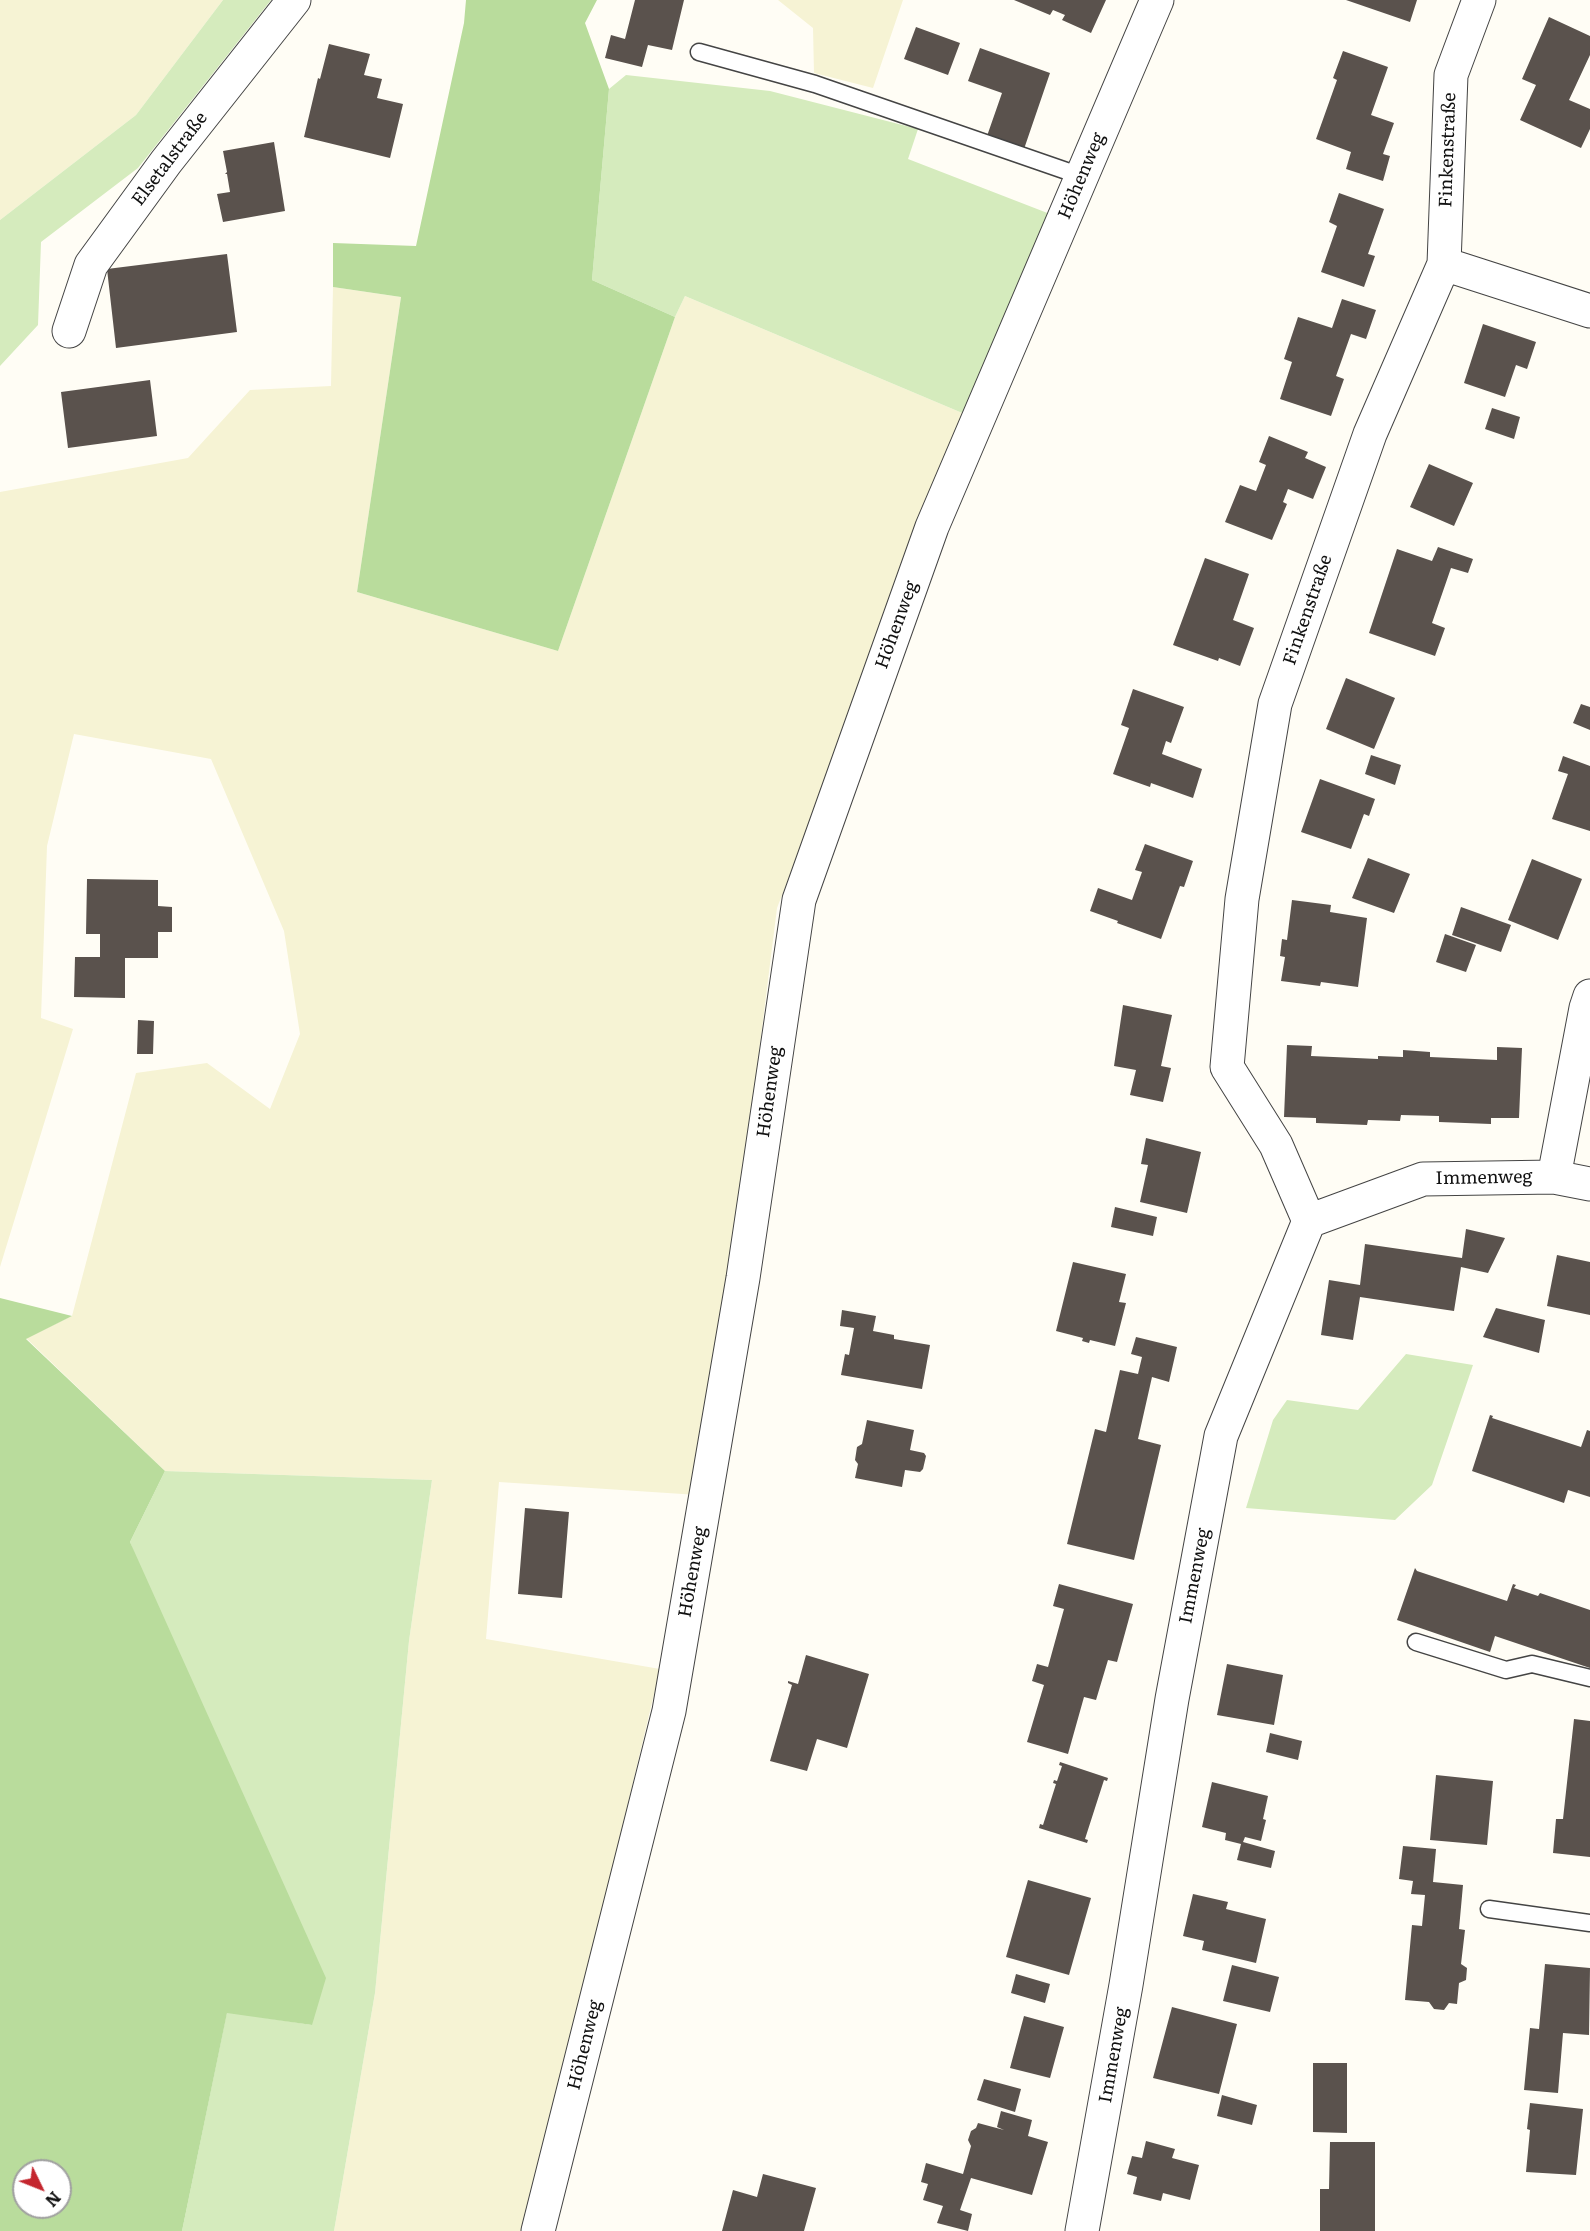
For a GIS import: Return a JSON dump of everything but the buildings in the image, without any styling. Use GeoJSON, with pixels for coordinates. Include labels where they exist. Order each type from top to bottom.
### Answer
{"type":"FeatureCollection","features":[{"type":"Feature","properties":{"kind":"street","name":"Elsetalstraße"},"geometry":{"type":"LineString","coordinates":[[69,331],[91,265],[166,162],[294,0]]}},
{"type":"Feature","properties":{"kind":"street","name":"Höhenweg"},"geometry":{"type":"LineString","coordinates":[[538,2231],[669,1711],[743,1278],[799,900],[932,527],[1157,0]]}},
{"type":"Feature","properties":{"kind":"street","name":"Finkenstraße"},"geometry":{"type":"LineString","coordinates":[[1309,1221],[1276,1145],[1227,1067],[1242,899],[1275,704],[1370,434],[1444,264],[1451,75],[1479,0]]}},
{"type":"Feature","properties":{"kind":"street"},"geometry":{"type":"LineString","coordinates":[[1444,264],[1590,311]]}},
{"type":"Feature","properties":{"kind":"street"},"geometry":{"type":"LineString","coordinates":[[1554,1177],[1590,996]]}},
{"type":"Feature","properties":{"kind":"street","name":"Immenweg"},"geometry":{"type":"LineString","coordinates":[[1082,2231],[1126,1985],[1172,1699],[1221,1436],[1309,1221],[1423,1179],[1554,1177],[1590,1184]]}},
{"type":"Feature","properties":{"kind":"lane"},"geometry":{"type":"LineString","coordinates":[[699,52],[815,84],[1082,176]]}},
{"type":"Feature","properties":{"kind":"lane"},"geometry":{"type":"LineString","coordinates":[[1416,1642],[1506,1670],[1532,1664],[1590,1678]]}},
{"type":"Feature","properties":{"kind":"lane"},"geometry":{"type":"LineString","coordinates":[[1489,1909],[1590,1923]]}},
{"type":"Feature","properties":{"kind":"shaded area"},"geometry":{"type":"Polygon","coordinates":[[[0,0],[223,0],[136,115],[0,220],[0,0]]]}},
{"type":"Feature","properties":{"kind":"shaded area"},"geometry":{"type":"Polygon","coordinates":[[[778,0],[903,0],[873,88],[814,73],[813,28],[778,0]]]}},
{"type":"Feature","properties":{"kind":"shaded area"},"geometry":{"type":"Polygon","coordinates":[[[333,287],[401,297],[357,592],[558,651],[675,317],[685,296],[967,415],[777,908],[730,1285],[698,1495],[499,1482],[486,1639],[660,1669],[526,2231],[334,2231],[375,1993],[409,1641],[432,1480],[165,1471],[26,1338],[72,1316],[136,1073],[207,1063],[270,1109],[300,1034],[284,931],[211,759],[74,734],[47,846],[41,1018],[73,1029],[0,1267],[0,492],[188,458],[250,390],[331,386],[333,287]]]}},
{"type":"Feature","properties":{"kind":"green space"},"geometry":{"type":"Polygon","coordinates":[[[223,0],[271,0],[138,168],[41,242],[38,325],[0,366],[0,220],[136,115],[223,0]]]}},
{"type":"Feature","properties":{"kind":"green space"},"geometry":{"type":"Polygon","coordinates":[[[466,0],[597,0],[585,23],[609,89],[592,280],[675,317],[558,651],[357,592],[401,297],[333,287],[333,243],[416,246],[464,23],[466,0]]]}},
{"type":"Feature","properties":{"kind":"green space"},"geometry":{"type":"Polygon","coordinates":[[[626,75],[770,91],[918,129],[908,159],[1050,214],[967,415],[685,296],[675,317],[592,280],[609,89],[626,75]]]}},
{"type":"Feature","properties":{"kind":"green space"},"geometry":{"type":"Polygon","coordinates":[[[0,1298],[72,1316],[26,1339],[165,1471],[130,1542],[326,1978],[312,2025],[227,2013],[182,2231],[0,2231],[0,1298]]]}},
{"type":"Feature","properties":{"kind":"green space"},"geometry":{"type":"Polygon","coordinates":[[[1406,1354],[1473,1365],[1432,1485],[1395,1520],[1246,1508],[1273,1420],[1287,1400],[1358,1410],[1406,1354]]]}},
{"type":"Feature","properties":{"kind":"green space"},"geometry":{"type":"Polygon","coordinates":[[[165,1471],[432,1480],[409,1641],[375,1993],[334,2231],[182,2231],[227,2012],[312,2025],[130,1542],[165,1471]]]}}]}
